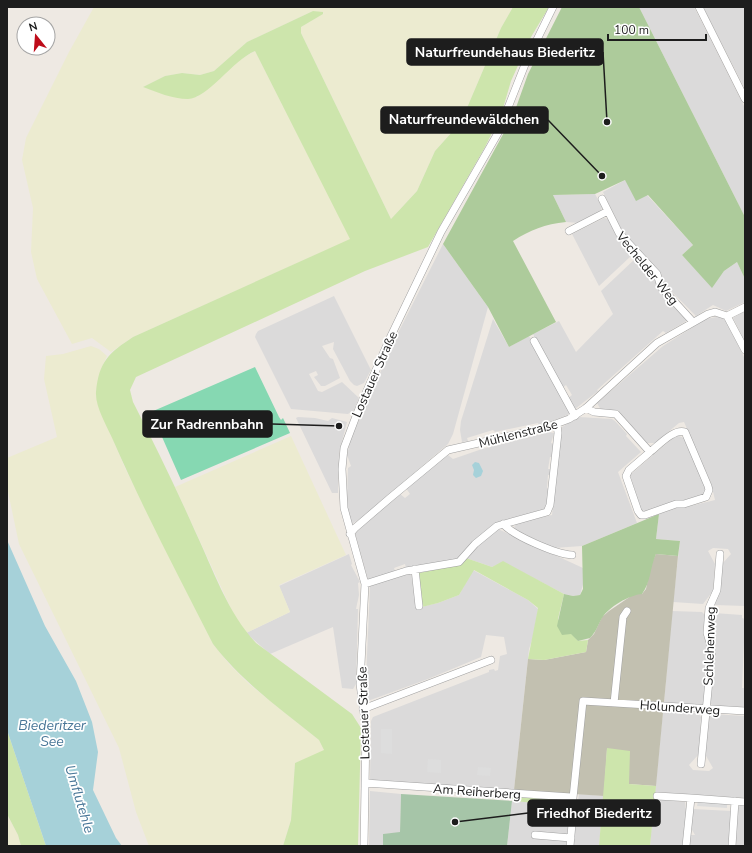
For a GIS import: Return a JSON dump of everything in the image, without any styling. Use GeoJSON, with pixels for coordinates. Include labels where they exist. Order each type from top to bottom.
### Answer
{"type":"FeatureCollection","features":[{"type":"Feature","properties":{"kind":"street","name":"Lostauer Straße"},"geometry":{"type":"LineString","coordinates":[[364,846],[366,729],[360,684],[365,584],[344,508],[342,469],[347,437],[390,338],[434,246],[498,134],[526,62],[544,22],[553,7]]}},
{"type":"Feature","properties":{"kind":"street"},"geometry":{"type":"LineString","coordinates":[[699,7],[745,99]]}},
{"type":"Feature","properties":{"kind":"street","name":"Vechelder Weg"},"geometry":{"type":"LineString","coordinates":[[602,199],[619,233],[657,274],[661,287],[693,322]]}},
{"type":"Feature","properties":{"kind":"street"},"geometry":{"type":"LineString","coordinates":[[569,231],[608,211]]}},
{"type":"Feature","properties":{"kind":"street"},"geometry":{"type":"LineString","coordinates":[[745,307],[727,316],[745,350]]}},
{"type":"Feature","properties":{"kind":"street","name":"Mühlenstraße"},"geometry":{"type":"LineString","coordinates":[[350,534],[355,528],[448,450],[557,424],[575,416],[586,408],[657,343],[702,316],[715,312],[727,316]]}},
{"type":"Feature","properties":{"kind":"street"},"geometry":{"type":"LineString","coordinates":[[534,341],[575,416]]}},
{"type":"Feature","properties":{"kind":"street"},"geometry":{"type":"LineString","coordinates":[[586,408],[594,412],[616,414],[650,452]]}},
{"type":"Feature","properties":{"kind":"street"},"geometry":{"type":"LineString","coordinates":[[365,584],[414,570],[459,562],[483,537],[497,526],[542,514],[548,510],[558,433],[557,424]]}},
{"type":"Feature","properties":{"kind":"street"},"geometry":{"type":"LineString","coordinates":[[682,430],[685,432],[708,486],[709,490],[706,497],[684,504],[676,504],[641,515],[629,486],[626,473],[650,452],[675,433],[682,430]]}},
{"type":"Feature","properties":{"kind":"street"},"geometry":{"type":"LineString","coordinates":[[503,524],[512,531],[553,551],[572,555]]}},
{"type":"Feature","properties":{"kind":"street","name":"Schlehenweg"},"geometry":{"type":"LineString","coordinates":[[701,764],[712,649],[707,633],[709,608],[717,590],[720,554]]}},
{"type":"Feature","properties":{"kind":"street"},"geometry":{"type":"LineString","coordinates":[[414,570],[419,606]]}},
{"type":"Feature","properties":{"kind":"street"},"geometry":{"type":"LineString","coordinates":[[614,703],[623,617],[627,611]]}},
{"type":"Feature","properties":{"kind":"street"},"geometry":{"type":"LineString","coordinates":[[363,709],[491,660]]}},
{"type":"Feature","properties":{"kind":"street","name":"Holunderweg"},"geometry":{"type":"LineString","coordinates":[[573,798],[583,701],[745,711]]}},
{"type":"Feature","properties":{"kind":"street","name":"Am Reiherberg"},"geometry":{"type":"LineString","coordinates":[[365,783],[566,796],[573,798]]}},
{"type":"Feature","properties":{"kind":"street"},"geometry":{"type":"LineString","coordinates":[[657,796],[745,802]]}},
{"type":"Feature","properties":{"kind":"street"},"geometry":{"type":"LineString","coordinates":[[570,846],[574,802],[573,798]]}},
{"type":"Feature","properties":{"kind":"street"},"geometry":{"type":"LineString","coordinates":[[686,846],[691,798]]}},
{"type":"Feature","properties":{"kind":"street"},"geometry":{"type":"LineString","coordinates":[[732,846],[735,801]]}},
{"type":"Feature","properties":{"kind":"street"},"geometry":{"type":"LineString","coordinates":[[535,835],[571,838]]}},
{"type":"Feature","properties":{"kind":"shaded area"},"geometry":{"type":"Polygon","coordinates":[[[639,7],[694,7],[710,38],[745,108],[745,217],[639,7]]]}},
{"type":"Feature","properties":{"kind":"shaded area"},"geometry":{"type":"Polygon","coordinates":[[[703,7],[745,7],[745,89],[703,7]]]}},
{"type":"Feature","properties":{"kind":"shaded area"},"geometry":{"type":"Polygon","coordinates":[[[625,180],[647,195],[693,245],[682,255],[712,287],[724,271],[737,262],[745,279],[745,302],[726,311],[713,305],[696,316],[665,285],[661,273],[622,231],[603,192],[625,180]]]}},
{"type":"Feature","properties":{"kind":"shaded area"},"geometry":{"type":"Polygon","coordinates":[[[595,194],[602,207],[601,211],[579,223],[566,222],[553,195],[595,194]]]}},
{"type":"Feature","properties":{"kind":"shaded area"},"geometry":{"type":"Polygon","coordinates":[[[604,218],[608,219],[616,235],[632,252],[631,256],[599,286],[572,234],[604,218]]]}},
{"type":"Feature","properties":{"kind":"shaded area"},"geometry":{"type":"Polygon","coordinates":[[[443,244],[488,307],[453,434],[448,444],[352,524],[348,510],[347,497],[348,468],[351,466],[347,455],[351,438],[397,335],[443,244]]]}},
{"type":"Feature","properties":{"kind":"shaded area"},"geometry":{"type":"Polygon","coordinates":[[[636,258],[654,276],[688,320],[666,333],[663,331],[597,390],[598,391],[575,409],[567,399],[572,395],[566,385],[562,388],[533,334],[559,321],[576,352],[613,314],[601,291],[636,258]]]}},
{"type":"Feature","properties":{"kind":"shaded area"},"geometry":{"type":"Polygon","coordinates":[[[334,296],[371,370],[364,383],[357,386],[354,385],[350,381],[333,349],[334,342],[322,346],[330,358],[333,359],[340,378],[325,386],[321,386],[314,377],[318,375],[316,371],[309,374],[318,391],[322,392],[342,382],[359,398],[354,410],[348,414],[291,409],[255,337],[256,334],[258,331],[334,296]]]}},
{"type":"Feature","properties":{"kind":"shaded area"},"geometry":{"type":"Polygon","coordinates":[[[745,311],[745,342],[733,318],[745,311]]]}},
{"type":"Feature","properties":{"kind":"shaded area"},"geometry":{"type":"Polygon","coordinates":[[[721,317],[726,321],[745,359],[745,606],[715,605],[713,602],[722,564],[731,554],[728,549],[713,548],[708,551],[715,564],[713,591],[703,604],[673,602],[680,541],[656,539],[659,514],[678,506],[682,508],[715,500],[711,483],[684,422],[679,423],[655,443],[646,443],[618,410],[601,410],[597,403],[663,346],[706,319],[721,317]]]}},
{"type":"Feature","properties":{"kind":"shaded area"},"geometry":{"type":"Polygon","coordinates":[[[493,319],[509,347],[529,336],[570,414],[539,426],[538,423],[495,432],[493,430],[467,438],[468,441],[462,442],[460,430],[461,421],[493,319]]]}},
{"type":"Feature","properties":{"kind":"shaded area"},"geometry":{"type":"Polygon","coordinates":[[[579,417],[612,419],[627,434],[626,436],[641,452],[618,472],[637,523],[582,546],[554,548],[517,531],[514,527],[517,523],[552,515],[562,427],[579,417]]]}},
{"type":"Feature","properties":{"kind":"shaded area"},"geometry":{"type":"Polygon","coordinates":[[[296,418],[315,418],[328,421],[332,418],[347,422],[339,453],[338,493],[332,493],[296,418]]]}},
{"type":"Feature","properties":{"kind":"shaded area"},"geometry":{"type":"Polygon","coordinates":[[[549,432],[554,433],[551,443],[554,444],[548,469],[551,469],[550,475],[548,475],[547,488],[549,489],[547,506],[544,509],[496,523],[471,544],[457,560],[406,568],[405,564],[394,568],[395,571],[368,580],[355,533],[400,494],[405,498],[410,494],[406,488],[448,455],[453,459],[482,449],[549,432]]]}},
{"type":"Feature","properties":{"kind":"shaded area"},"geometry":{"type":"Polygon","coordinates":[[[679,436],[684,438],[706,490],[703,496],[682,502],[677,500],[649,511],[641,510],[630,475],[674,437],[679,436]]]}},
{"type":"Feature","properties":{"kind":"shaded area"},"geometry":{"type":"Polygon","coordinates":[[[498,529],[583,568],[584,581],[580,595],[573,596],[564,594],[503,562],[492,567],[466,558],[473,548],[498,529]]]}},
{"type":"Feature","properties":{"kind":"shaded area"},"geometry":{"type":"Polygon","coordinates":[[[349,554],[351,565],[360,582],[358,583],[359,595],[356,609],[358,609],[356,684],[353,689],[342,688],[333,627],[270,654],[246,633],[290,612],[279,586],[349,554]]]}},
{"type":"Feature","properties":{"kind":"shaded area"},"geometry":{"type":"Polygon","coordinates":[[[656,554],[678,556],[656,786],[629,784],[607,749],[604,796],[514,790],[528,659],[544,660],[586,652],[588,640],[594,634],[602,617],[634,594],[642,594],[646,589],[651,564],[656,554]]]}},
{"type":"Feature","properties":{"kind":"shaded area"},"geometry":{"type":"Polygon","coordinates":[[[473,570],[528,600],[538,609],[533,637],[529,649],[514,790],[370,780],[371,721],[373,717],[489,672],[489,670],[498,670],[500,656],[507,654],[504,637],[486,635],[481,657],[428,679],[365,702],[370,586],[411,573],[417,608],[438,603],[459,595],[473,570]]]}},
{"type":"Feature","properties":{"kind":"shaded area"},"geometry":{"type":"Polygon","coordinates":[[[672,611],[702,612],[705,615],[703,634],[708,648],[705,702],[702,705],[664,703],[672,611]]]}},
{"type":"Feature","properties":{"kind":"shaded area"},"geometry":{"type":"Polygon","coordinates":[[[714,613],[742,615],[742,618],[745,619],[742,688],[745,688],[745,707],[713,706],[710,703],[709,635],[710,616],[714,613]]]}},
{"type":"Feature","properties":{"kind":"shaded area"},"geometry":{"type":"Polygon","coordinates":[[[663,711],[698,713],[701,717],[699,754],[689,765],[693,770],[709,771],[713,768],[705,754],[709,717],[712,714],[745,716],[745,798],[655,792],[663,711]]]}},
{"type":"Feature","properties":{"kind":"shaded area"},"geometry":{"type":"Polygon","coordinates":[[[381,729],[392,729],[392,754],[381,753],[381,729]]]}},
{"type":"Feature","properties":{"kind":"shaded area"},"geometry":{"type":"Polygon","coordinates":[[[428,759],[441,760],[441,773],[427,772],[428,759]]]}},
{"type":"Feature","properties":{"kind":"shaded area"},"geometry":{"type":"Polygon","coordinates":[[[478,767],[491,768],[490,776],[477,775],[478,767]]]}},
{"type":"Feature","properties":{"kind":"shaded area"},"geometry":{"type":"Polygon","coordinates":[[[370,791],[401,794],[400,833],[383,834],[383,846],[369,846],[370,791]]]}},
{"type":"Feature","properties":{"kind":"shaded area"},"geometry":{"type":"Polygon","coordinates":[[[579,794],[604,796],[599,846],[507,846],[512,801],[572,806],[577,808],[579,794]]]}},
{"type":"Feature","properties":{"kind":"shaded area"},"geometry":{"type":"Polygon","coordinates":[[[654,799],[685,802],[687,816],[683,846],[650,846],[654,799]]]}},
{"type":"Feature","properties":{"kind":"shaded area"},"geometry":{"type":"Polygon","coordinates":[[[698,801],[727,803],[727,808],[697,806],[698,801]]]}},
{"type":"Feature","properties":{"kind":"shaded area"},"geometry":{"type":"Polygon","coordinates":[[[741,804],[745,804],[745,846],[735,846],[738,808],[741,804]]]}},
{"type":"Feature","properties":{"kind":"shaded area"},"geometry":{"type":"Polygon","coordinates":[[[692,809],[732,811],[730,846],[689,846],[690,835],[695,835],[691,828],[692,809]]]}},
{"type":"Feature","properties":{"kind":"green space"},"geometry":{"type":"Polygon","coordinates":[[[94,7],[513,7],[501,28],[461,122],[435,151],[417,191],[391,219],[301,33],[301,27],[324,13],[313,11],[247,42],[214,71],[200,75],[182,73],[165,76],[143,87],[171,96],[197,97],[236,62],[255,51],[351,239],[133,337],[111,352],[92,338],[72,344],[37,279],[31,252],[33,208],[22,160],[26,138],[69,52],[94,7]]]}},
{"type":"Feature","properties":{"kind":"green space"},"geometry":{"type":"Polygon","coordinates":[[[513,7],[549,7],[531,37],[511,81],[501,115],[485,147],[428,247],[365,271],[136,377],[130,390],[133,402],[173,483],[221,590],[237,618],[256,643],[352,714],[361,728],[358,846],[283,846],[291,820],[295,763],[324,750],[319,740],[250,683],[213,644],[136,492],[99,410],[96,398],[97,381],[107,359],[112,353],[133,337],[350,239],[255,51],[238,62],[203,93],[195,97],[188,99],[176,98],[143,87],[165,76],[182,73],[200,75],[214,71],[247,42],[313,11],[323,12],[323,14],[301,27],[301,33],[391,219],[417,191],[435,151],[461,122],[501,28],[513,7]]]}},
{"type":"Feature","properties":{"kind":"green space"},"geometry":{"type":"Polygon","coordinates":[[[562,7],[639,7],[745,217],[745,279],[737,262],[724,271],[712,288],[682,255],[693,245],[648,195],[636,201],[625,180],[595,194],[553,195],[566,222],[538,228],[513,241],[556,322],[509,347],[488,307],[443,244],[513,116],[528,74],[562,7]]]}},
{"type":"Feature","properties":{"kind":"green space"},"geometry":{"type":"Polygon","coordinates":[[[91,346],[99,349],[107,356],[101,369],[96,393],[101,411],[125,468],[213,644],[229,664],[249,684],[319,740],[325,751],[295,763],[291,820],[283,846],[149,846],[136,812],[119,748],[19,544],[7,487],[7,458],[57,437],[44,379],[46,356],[63,354],[91,346]]]}},
{"type":"Feature","properties":{"kind":"green space"},"geometry":{"type":"Polygon","coordinates":[[[255,367],[279,417],[281,420],[283,418],[290,433],[181,480],[151,412],[255,367]]]}},
{"type":"Feature","properties":{"kind":"green space"},"geometry":{"type":"Polygon","coordinates":[[[291,436],[346,555],[279,585],[290,612],[246,633],[233,613],[175,487],[291,436]]]}},
{"type":"Feature","properties":{"kind":"green space"},"geometry":{"type":"Polygon","coordinates":[[[659,514],[656,539],[680,541],[678,556],[656,554],[647,585],[642,594],[625,599],[609,610],[602,618],[590,638],[578,641],[571,634],[562,635],[557,626],[564,594],[573,596],[580,595],[583,589],[582,546],[659,514]]]}},
{"type":"Feature","properties":{"kind":"green space"},"geometry":{"type":"Polygon","coordinates":[[[466,558],[492,567],[503,561],[564,594],[558,619],[578,641],[588,640],[586,652],[544,660],[528,659],[538,608],[528,600],[474,570],[459,595],[422,607],[417,575],[419,573],[461,564],[466,558]]]}},
{"type":"Feature","properties":{"kind":"green space"},"geometry":{"type":"Polygon","coordinates":[[[7,730],[46,846],[21,846],[18,835],[7,814],[7,730]]]}},
{"type":"Feature","properties":{"kind":"green space"},"geometry":{"type":"Polygon","coordinates":[[[607,748],[630,751],[629,784],[656,786],[650,846],[599,846],[607,748]]]}},
{"type":"Feature","properties":{"kind":"green space"},"geometry":{"type":"Polygon","coordinates":[[[401,794],[512,801],[507,846],[383,846],[383,834],[400,832],[401,794]]]}},
{"type":"Feature","properties":{"kind":"green space"},"geometry":{"type":"Polygon","coordinates":[[[512,796],[569,800],[572,806],[512,801],[512,796]]]}},
{"type":"Feature","properties":{"kind":"green space"},"geometry":{"type":"Polygon","coordinates":[[[7,814],[18,835],[21,846],[7,846],[7,814]]]}},
{"type":"Feature","properties":{"kind":"water"},"geometry":{"type":"Polygon","coordinates":[[[475,462],[479,463],[483,471],[481,476],[476,478],[473,475],[474,470],[472,465],[475,462]]]}},
{"type":"Feature","properties":{"kind":"water","name":"Biederitzer See"},"geometry":{"type":"Polygon","coordinates":[[[7,540],[45,626],[76,681],[92,722],[98,752],[93,790],[116,838],[122,846],[46,846],[7,730],[7,540]]]}},
{"type":"Feature","properties":{"kind":"place","name":"Naturfreundehaus Biederitz"},"geometry":{"type":"Point","coordinates":[607,122]}},
{"type":"Feature","properties":{"kind":"place","name":"Naturfreundewäldchen"},"geometry":{"type":"Point","coordinates":[602,176]}},
{"type":"Feature","properties":{"kind":"place","name":"Zur Radrennbahn"},"geometry":{"type":"Point","coordinates":[339,426]}},
{"type":"Feature","properties":{"kind":"place","name":"Friedhof Biederitz"},"geometry":{"type":"Point","coordinates":[455,822]}},
{"type":"Feature","properties":{"kind":"water label","name":"Umflutehle"},"geometry":{"type":"Point","coordinates":[80,799]}}]}
